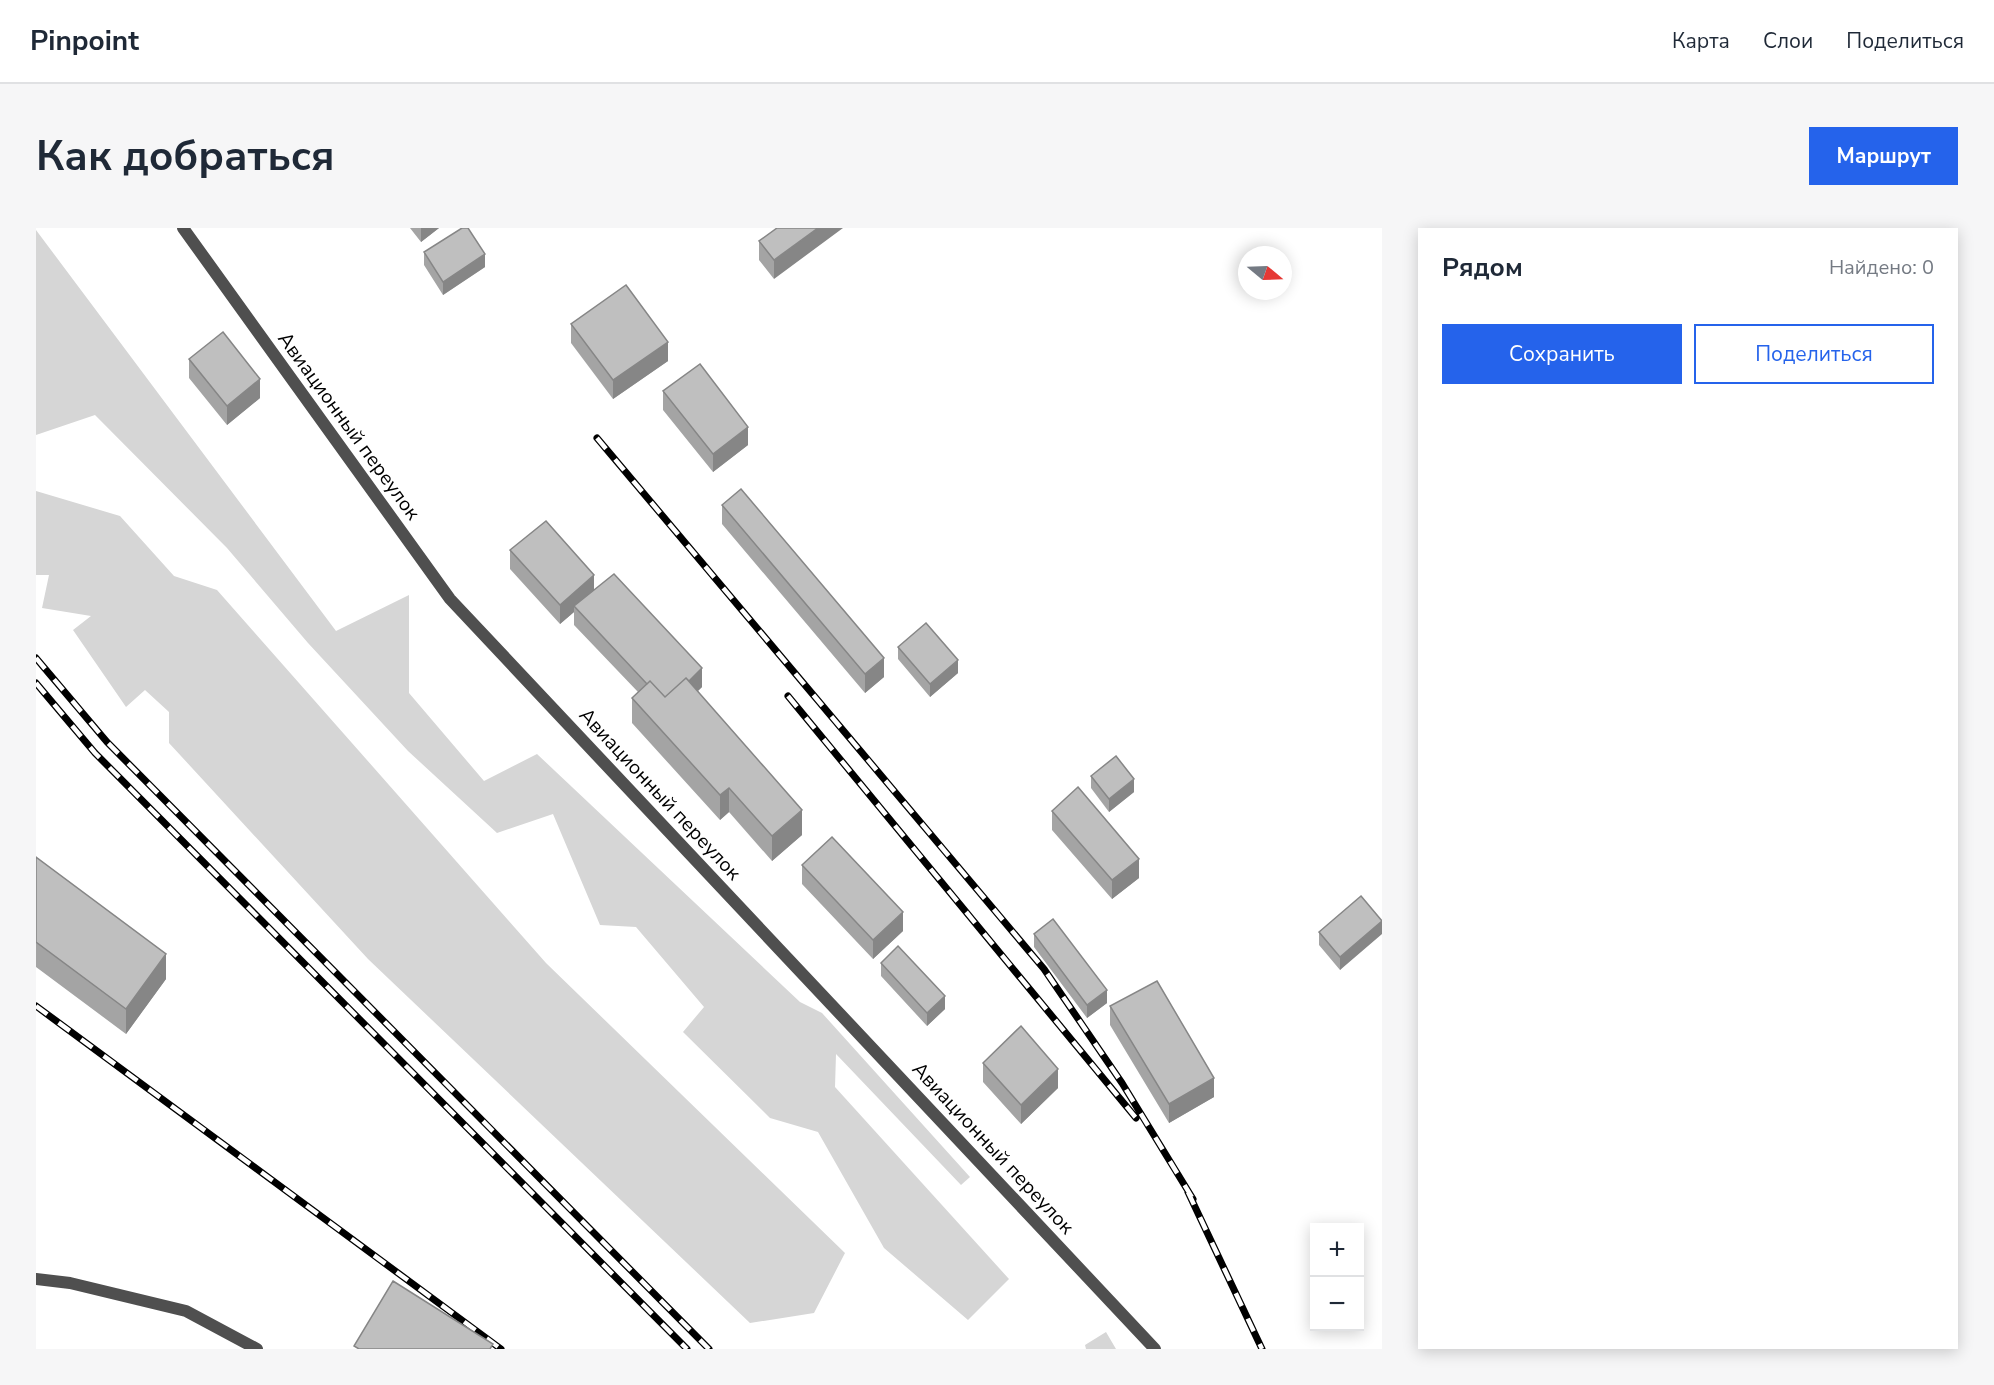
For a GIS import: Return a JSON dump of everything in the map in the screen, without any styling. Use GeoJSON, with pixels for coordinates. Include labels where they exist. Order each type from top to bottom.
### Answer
{"type":"FeatureCollection","features":[{"type":"Feature","properties":{"kind":"street","name":"Авиационный переулок"},"geometry":{"type":"LineString","coordinates":[[183,228],[450,599],[1155,1349]]}},
{"type":"Feature","properties":{"kind":"street"},"geometry":{"type":"LineString","coordinates":[[36,1279],[70,1283],[186,1311],[257,1349]]}},
{"type":"Feature","properties":{"kind":"shaded area"},"geometry":{"type":"Polygon","coordinates":[[[36,230],[336,631],[409,595],[409,693],[484,781],[537,754],[800,1002],[822,1013],[970,1177],[961,1185],[836,1054],[835,1087],[1009,1279],[968,1320],[884,1248],[818,1132],[770,1118],[683,1032],[704,1007],[636,927],[600,925],[553,814],[497,833],[408,751],[308,643],[227,548],[95,415],[36,435],[36,230]]]}},
{"type":"Feature","properties":{"kind":"shaded area"},"geometry":{"type":"Polygon","coordinates":[[[36,491],[120,516],[174,576],[217,590],[546,963],[845,1253],[814,1313],[750,1323],[368,959],[169,743],[169,712],[145,690],[126,707],[73,630],[91,616],[42,608],[49,575],[36,575],[36,491]]]}},
{"type":"Feature","properties":{"kind":"shaded area"},"geometry":{"type":"Polygon","coordinates":[[[1106,1332],[1116,1349],[1086,1349],[1085,1345],[1106,1332]]]}},
{"type":"Feature","properties":{"kind":"building"},"geometry":{"type":"Polygon","coordinates":[[[462,228],[468,228],[485,254],[443,282],[424,252],[462,228]]]}},
{"type":"Feature","properties":{"kind":"building"},"geometry":{"type":"Polygon","coordinates":[[[777,228],[818,228],[774,260],[759,241],[777,228]]]}},
{"type":"Feature","properties":{"kind":"building"},"geometry":{"type":"Polygon","coordinates":[[[626,285],[668,342],[613,380],[571,324],[626,285]]]}},
{"type":"Feature","properties":{"kind":"building"},"geometry":{"type":"Polygon","coordinates":[[[223,332],[260,379],[227,406],[189,359],[223,332]]]}},
{"type":"Feature","properties":{"kind":"building"},"geometry":{"type":"Polygon","coordinates":[[[700,364],[748,427],[713,454],[663,391],[700,364]]]}},
{"type":"Feature","properties":{"kind":"building"},"geometry":{"type":"Polygon","coordinates":[[[741,489],[884,658],[865,674],[722,505],[741,489]]]}},
{"type":"Feature","properties":{"kind":"building"},"geometry":{"type":"Polygon","coordinates":[[[546,521],[594,575],[560,605],[510,550],[546,521]]]}},
{"type":"Feature","properties":{"kind":"building"},"geometry":{"type":"Polygon","coordinates":[[[614,574],[702,668],[689,681],[686,678],[665,697],[650,681],[647,684],[574,606],[614,574]]]}},
{"type":"Feature","properties":{"kind":"building"},"geometry":{"type":"Polygon","coordinates":[[[926,623],[958,660],[930,684],[898,647],[926,623]]]}},
{"type":"Feature","properties":{"kind":"building"},"geometry":{"type":"Polygon","coordinates":[[[686,678],[802,810],[772,836],[729,788],[720,795],[632,698],[650,681],[665,697],[686,678]]]}},
{"type":"Feature","properties":{"kind":"building"},"geometry":{"type":"Polygon","coordinates":[[[1116,756],[1134,779],[1109,799],[1091,776],[1116,756]]]}},
{"type":"Feature","properties":{"kind":"building"},"geometry":{"type":"Polygon","coordinates":[[[1078,787],[1139,859],[1112,880],[1052,811],[1078,787]]]}},
{"type":"Feature","properties":{"kind":"building"},"geometry":{"type":"Polygon","coordinates":[[[832,837],[903,912],[873,940],[802,865],[832,837]]]}},
{"type":"Feature","properties":{"kind":"building"},"geometry":{"type":"Polygon","coordinates":[[[36,857],[166,954],[126,1009],[36,942],[36,857]]]}},
{"type":"Feature","properties":{"kind":"building"},"geometry":{"type":"Polygon","coordinates":[[[1361,896],[1382,921],[1340,957],[1319,932],[1361,896]]]}},
{"type":"Feature","properties":{"kind":"building"},"geometry":{"type":"Polygon","coordinates":[[[1053,919],[1107,990],[1087,1005],[1034,934],[1053,919]]]}},
{"type":"Feature","properties":{"kind":"building"},"geometry":{"type":"Polygon","coordinates":[[[898,946],[945,996],[927,1013],[881,963],[898,946]]]}},
{"type":"Feature","properties":{"kind":"building"},"geometry":{"type":"Polygon","coordinates":[[[1157,981],[1214,1078],[1169,1104],[1110,1006],[1157,981]]]}},
{"type":"Feature","properties":{"kind":"building"},"geometry":{"type":"Polygon","coordinates":[[[1021,1026],[1058,1069],[1021,1105],[983,1063],[1021,1026]]]}},
{"type":"Feature","properties":{"kind":"building"},"geometry":{"type":"Polygon","coordinates":[[[393,1281],[493,1344],[490,1349],[359,1349],[354,1346],[393,1281]]]}},
{"type":"Feature","properties":{"kind":"railway"},"geometry":{"type":"LineString","coordinates":[[597,438],[1044,969],[1122,1083],[1193,1199]]}},
{"type":"Feature","properties":{"kind":"railway"},"geometry":{"type":"LineString","coordinates":[[36,658],[107,742],[709,1349]]}},
{"type":"Feature","properties":{"kind":"railway"},"geometry":{"type":"LineString","coordinates":[[36,683],[95,753],[687,1349]]}},
{"type":"Feature","properties":{"kind":"railway"},"geometry":{"type":"LineString","coordinates":[[788,696],[1136,1118]]}},
{"type":"Feature","properties":{"kind":"railway"},"geometry":{"type":"LineString","coordinates":[[36,1006],[501,1349]]}},
{"type":"Feature","properties":{"kind":"railway"},"geometry":{"type":"LineString","coordinates":[[1188,1192],[1262,1349]]}}]}
